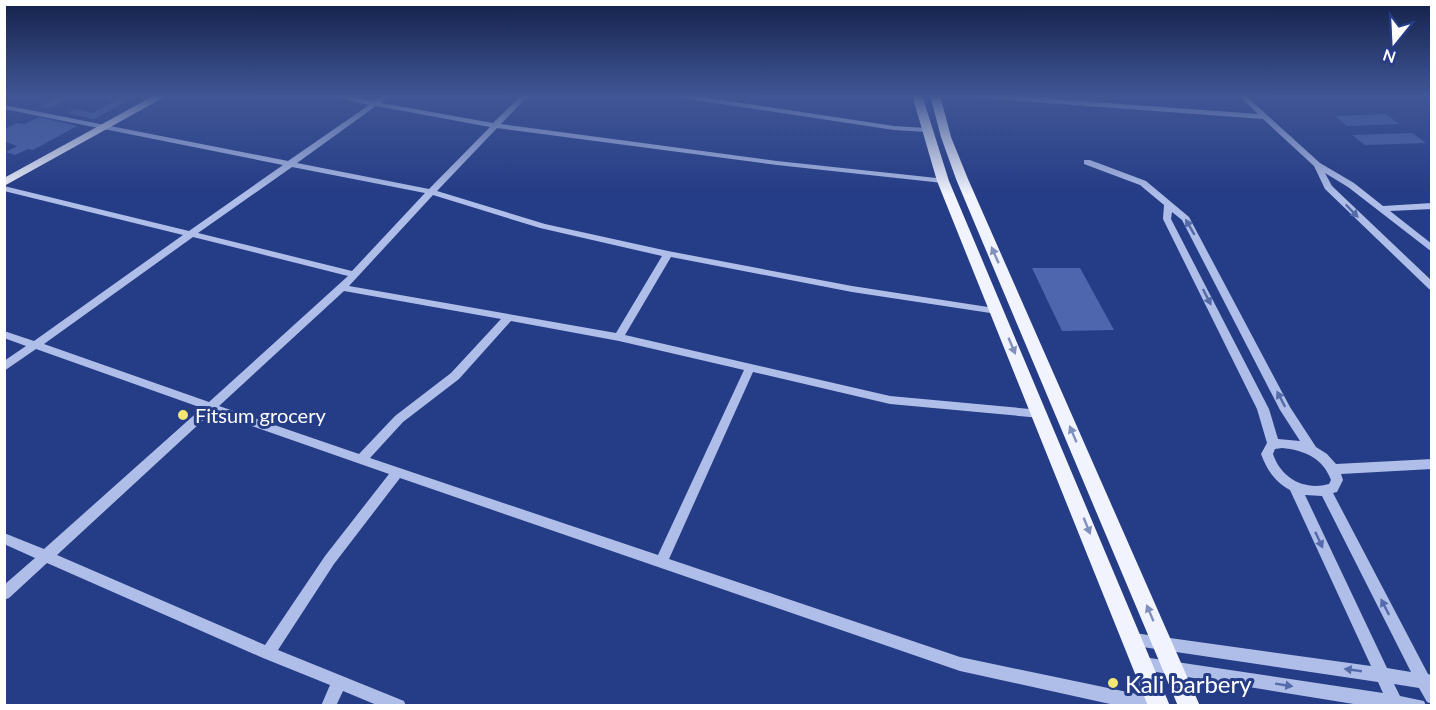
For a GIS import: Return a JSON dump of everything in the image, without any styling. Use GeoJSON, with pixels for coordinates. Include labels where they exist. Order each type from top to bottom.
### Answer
{"type":"FeatureCollection","features":[{"type":"Feature","properties":{"kind":"main road"},"geometry":{"type":"LineString","coordinates":[[4,174],[87,128]]}},
{"type":"Feature","properties":{"kind":"main road"},"geometry":{"type":"LineString","coordinates":[[4,183],[104,128]]}},
{"type":"Feature","properties":{"kind":"main road"},"geometry":{"type":"LineString","coordinates":[[946,128],[962,179],[1189,705]]}},
{"type":"Feature","properties":{"kind":"main road"},"geometry":{"type":"LineString","coordinates":[[927,130],[944,180],[1134,640],[1157,705]]}},
{"type":"Feature","properties":{"kind":"street"},"geometry":{"type":"LineString","coordinates":[[112,128],[431,192],[543,226],[668,254],[852,289],[997,311]]}},
{"type":"Feature","properties":{"kind":"street"},"geometry":{"type":"LineString","coordinates":[[4,367],[338,128]]}},
{"type":"Feature","properties":{"kind":"street"},"geometry":{"type":"LineString","coordinates":[[4,594],[342,288],[493,128]]}},
{"type":"Feature","properties":{"kind":"street"},"geometry":{"type":"LineString","coordinates":[[511,128],[777,163],[944,180]]}},
{"type":"Feature","properties":{"kind":"street"},"geometry":{"type":"LineString","coordinates":[[896,128],[927,130]]}},
{"type":"Feature","properties":{"kind":"street"},"geometry":{"type":"LineString","coordinates":[[1277,128],[1317,165],[1351,185],[1431,249]]}},
{"type":"Feature","properties":{"kind":"street"},"geometry":{"type":"LineString","coordinates":[[1087,162],[1143,183],[1186,219],[1286,410],[1311,449]]}},
{"type":"Feature","properties":{"kind":"street"},"geometry":{"type":"LineString","coordinates":[[1317,165],[1328,187],[1431,287]]}},
{"type":"Feature","properties":{"kind":"street"},"geometry":{"type":"LineString","coordinates":[[4,188],[355,275]]}},
{"type":"Feature","properties":{"kind":"street"},"geometry":{"type":"LineString","coordinates":[[1168,206],[1167,219],[1263,409],[1274,445]]}},
{"type":"Feature","properties":{"kind":"street"},"geometry":{"type":"LineString","coordinates":[[1383,209],[1431,206]]}},
{"type":"Feature","properties":{"kind":"street"},"geometry":{"type":"LineString","coordinates":[[619,337],[668,254]]}},
{"type":"Feature","properties":{"kind":"street"},"geometry":{"type":"LineString","coordinates":[[342,288],[619,337],[890,400],[1041,414]]}},
{"type":"Feature","properties":{"kind":"street"},"geometry":{"type":"LineString","coordinates":[[361,460],[399,419],[455,376],[508,318]]}},
{"type":"Feature","properties":{"kind":"street"},"geometry":{"type":"LineString","coordinates":[[4,334],[361,460],[960,664],[1157,705]]}},
{"type":"Feature","properties":{"kind":"street"},"geometry":{"type":"LineString","coordinates":[[661,562],[750,368]]}},
{"type":"Feature","properties":{"kind":"street"},"geometry":{"type":"LineString","coordinates":[[1295,444],[1311,449],[1334,469],[1336,480],[1333,488],[1326,491],[1307,491],[1295,487],[1278,476],[1269,465],[1267,454],[1274,445],[1295,444]]}},
{"type":"Feature","properties":{"kind":"street"},"geometry":{"type":"LineString","coordinates":[[1334,469],[1431,464]]}},
{"type":"Feature","properties":{"kind":"street"},"geometry":{"type":"LineString","coordinates":[[268,653],[345,536],[398,472]]}},
{"type":"Feature","properties":{"kind":"street"},"geometry":{"type":"LineString","coordinates":[[1295,487],[1395,702]]}},
{"type":"Feature","properties":{"kind":"street"},"geometry":{"type":"LineString","coordinates":[[1326,491],[1427,682],[1431,697]]}},
{"type":"Feature","properties":{"kind":"street"},"geometry":{"type":"LineString","coordinates":[[4,538],[268,653],[399,705]]}},
{"type":"Feature","properties":{"kind":"street"},"geometry":{"type":"LineString","coordinates":[[1134,640],[1162,642],[1427,682]]}},
{"type":"Feature","properties":{"kind":"street"},"geometry":{"type":"LineString","coordinates":[[1143,664],[1419,705]]}},
{"type":"Feature","properties":{"kind":"street"},"geometry":{"type":"LineString","coordinates":[[328,705],[340,681]]}},
{"type":"Feature","properties":{"kind":"building"},"geometry":{"type":"Polygon","coordinates":[[[73,128],[33,150],[28,149],[15,155],[6,152],[17,146],[4,141],[4,129],[73,128]]]}},
{"type":"Feature","properties":{"kind":"building"},"geometry":{"type":"Polygon","coordinates":[[[1412,133],[1426,143],[1365,145],[1352,135],[1412,133]]]}},
{"type":"Feature","properties":{"kind":"building"},"geometry":{"type":"Polygon","coordinates":[[[1032,268],[1080,268],[1114,330],[1062,331],[1032,268]]]}},
{"type":"Feature","properties":{"kind":"place","name":"Fitsum grocery"},"geometry":{"type":"Point","coordinates":[183,415]}},
{"type":"Feature","properties":{"kind":"place","name":"Kali barbery"},"geometry":{"type":"Point","coordinates":[1113,683]}}]}
